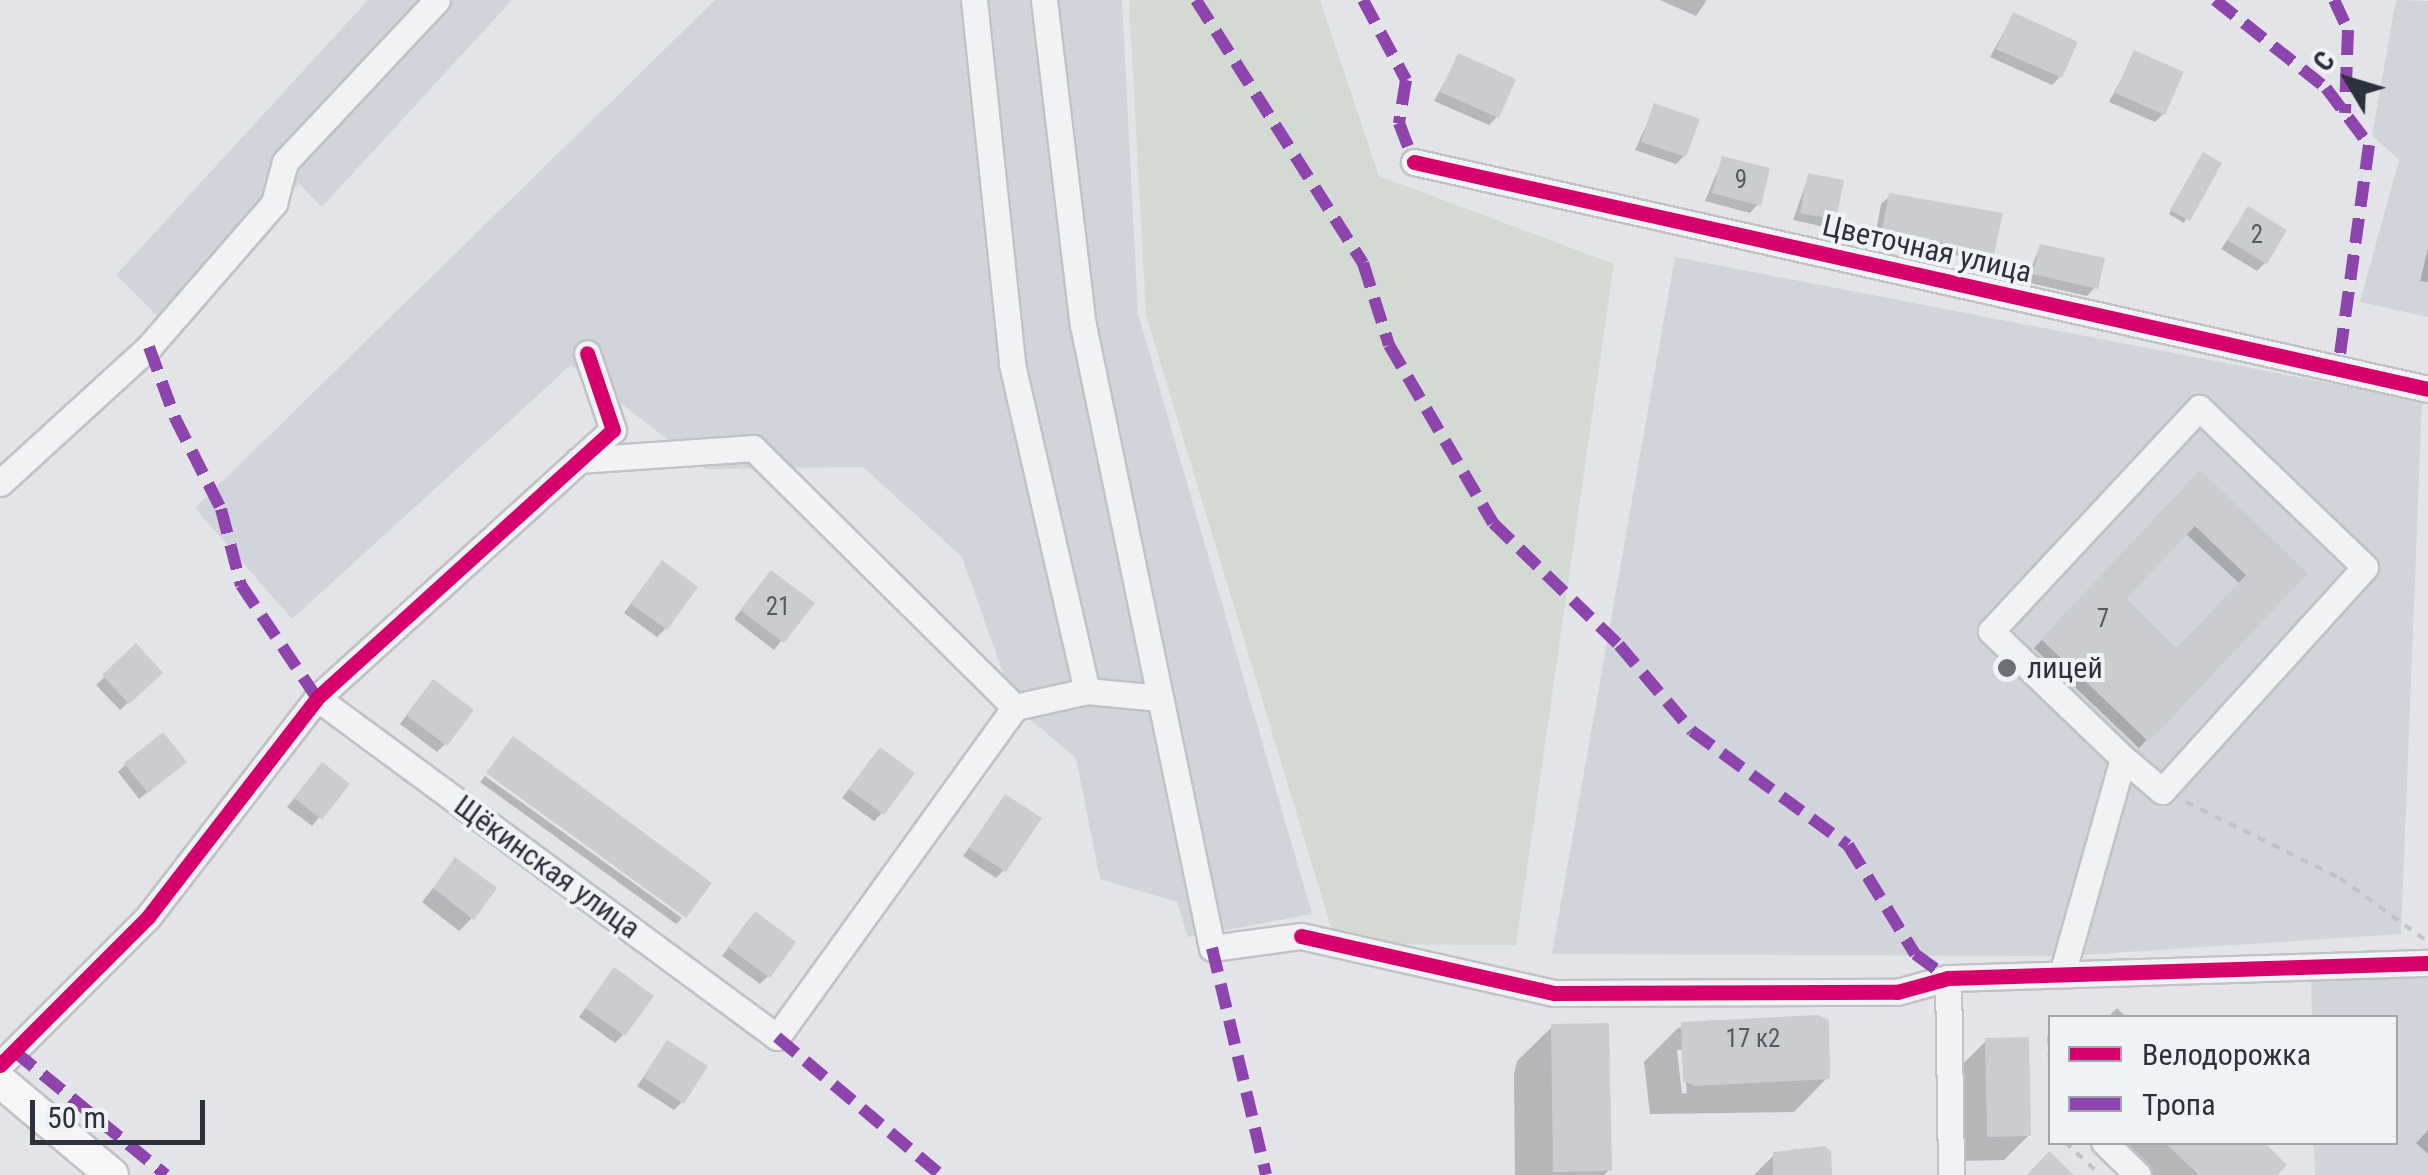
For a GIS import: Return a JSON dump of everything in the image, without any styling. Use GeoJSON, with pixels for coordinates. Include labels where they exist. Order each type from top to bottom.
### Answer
{"type":"FeatureCollection","features":[{"type":"Feature","properties":{"kind":"main road"},"geometry":{"type":"LineString","coordinates":[[0,1081],[112,1175]]}},
{"type":"Feature","properties":{"kind":"street"},"geometry":{"type":"LineString","coordinates":[[0,484],[150,347],[274,204],[285,162],[437,0]]}},
{"type":"Feature","properties":{"kind":"street"},"geometry":{"type":"LineString","coordinates":[[974,0],[1012,364],[1087,691]]}},
{"type":"Feature","properties":{"kind":"street"},"geometry":{"type":"LineString","coordinates":[[1044,0],[1082,325],[1212,948],[1301,936],[1554,992],[1897,992],[1948,978],[2428,963]]}},
{"type":"Feature","properties":{"kind":"street","name":"Цветочная улица"},"geometry":{"type":"LineString","coordinates":[[1414,162],[2428,389]]}},
{"type":"Feature","properties":{"kind":"street"},"geometry":{"type":"LineString","coordinates":[[0,1065],[148,917],[318,698],[612,430],[587,353]]}},
{"type":"Feature","properties":{"kind":"street"},"geometry":{"type":"LineString","coordinates":[[2199,408],[2365,568],[2162,790],[2123,758],[1991,630],[2199,408]]}},
{"type":"Feature","properties":{"kind":"street"},"geometry":{"type":"LineString","coordinates":[[579,460],[752,448],[1015,707],[1087,691],[1160,698]]}},
{"type":"Feature","properties":{"kind":"street","name":"Щёкинская улица"},"geometry":{"type":"LineString","coordinates":[[318,698],[777,1037],[1015,707]]}},
{"type":"Feature","properties":{"kind":"street"},"geometry":{"type":"LineString","coordinates":[[2062,974],[2123,758]]}},
{"type":"Feature","properties":{"kind":"street"},"geometry":{"type":"LineString","coordinates":[[1948,978],[1951,1175]]}},
{"type":"Feature","properties":{"kind":"street"},"geometry":{"type":"LineString","coordinates":[[2107,1145],[2138,1175]]}},
{"type":"Feature","properties":{"kind":"path"},"geometry":{"type":"LineString","coordinates":[[2162,790],[2340,878],[2428,942]]}},
{"type":"Feature","properties":{"kind":"path"},"geometry":{"type":"LineString","coordinates":[[2068,1145],[2100,1175]]}},
{"type":"Feature","properties":{"kind":"shaded area"},"geometry":{"type":"Polygon","coordinates":[[[368,0],[512,0],[322,207],[299,184],[159,318],[116,275],[368,0]]]}},
{"type":"Feature","properties":{"kind":"shaded area"},"geometry":{"type":"Polygon","coordinates":[[[715,0],[1122,0],[1138,314],[1312,914],[1188,937],[1177,902],[1100,879],[1076,758],[1015,707],[962,557],[863,467],[706,469],[571,365],[292,619],[195,508],[715,0]]]}},
{"type":"Feature","properties":{"kind":"shaded area"},"geometry":{"type":"Polygon","coordinates":[[[1129,0],[1320,0],[1379,176],[1614,264],[1516,945],[1336,944],[1146,315],[1129,0]]]}},
{"type":"Feature","properties":{"kind":"shaded area"},"geometry":{"type":"Polygon","coordinates":[[[2396,0],[2428,1],[2428,317],[2360,302],[2399,160],[2372,135],[2396,0]]]}},
{"type":"Feature","properties":{"kind":"shaded area","name":"лицей"},"geometry":{"type":"Polygon","coordinates":[[[1675,257],[2422,401],[2401,934],[2065,956],[1552,954],[1675,257]]]}},
{"type":"Feature","properties":{"kind":"shaded area"},"geometry":{"type":"Polygon","coordinates":[[[2311,975],[2428,978],[2428,1175],[2315,1175],[2314,1145],[2398,1145],[2398,1015],[2312,1015],[2311,975]]]}},
{"type":"Feature","properties":{"kind":"building"},"geometry":{"type":"Polygon","coordinates":[[[2013,12],[2078,42],[2062,78],[1996,49],[2013,12]]]}},
{"type":"Feature","properties":{"kind":"building"},"geometry":{"type":"Polygon","coordinates":[[[2134,50],[2184,72],[2165,115],[2115,93],[2134,50]]]}},
{"type":"Feature","properties":{"kind":"building"},"geometry":{"type":"Polygon","coordinates":[[[1458,53],[1516,79],[1499,118],[1440,92],[1458,53]]]}},
{"type":"Feature","properties":{"kind":"building"},"geometry":{"type":"Polygon","coordinates":[[[1654,103],[1700,119],[1686,157],[1641,142],[1654,103]]]}},
{"type":"Feature","properties":{"kind":"building"},"geometry":{"type":"Polygon","coordinates":[[[2203,152],[2222,163],[2190,221],[2170,210],[2203,152]]]}},
{"type":"Feature","properties":{"kind":"building"},"geometry":{"type":"Polygon","coordinates":[[[1722,156],[1770,168],[1761,206],[1712,193],[1722,156]]]}},
{"type":"Feature","properties":{"kind":"building"},"geometry":{"type":"Polygon","coordinates":[[[1808,173],[1844,180],[1836,220],[1800,213],[1808,173]]]}},
{"type":"Feature","properties":{"kind":"building"},"geometry":{"type":"Polygon","coordinates":[[[1889,193],[2003,213],[1994,254],[1882,230],[1889,193]]]}},
{"type":"Feature","properties":{"kind":"building"},"geometry":{"type":"Polygon","coordinates":[[[2248,206],[2287,230],[2267,264],[2227,240],[2248,206]]]}},
{"type":"Feature","properties":{"kind":"building"},"geometry":{"type":"Polygon","coordinates":[[[2040,244],[2105,258],[2098,289],[2033,274],[2040,244]]]}},
{"type":"Feature","properties":{"kind":"building"},"geometry":{"type":"Polygon","coordinates":[[[2200,470],[2308,573],[2149,742],[2041,639],[2200,470]],[[2195,526],[2126,599],[2177,648],[2246,575],[2195,526]]]}},
{"type":"Feature","properties":{"kind":"building"},"geometry":{"type":"Polygon","coordinates":[[[662,560],[698,587],[667,630],[631,604],[662,560]]]}},
{"type":"Feature","properties":{"kind":"building"},"geometry":{"type":"Polygon","coordinates":[[[771,570],[815,603],[784,643],[740,610],[771,570]]]}},
{"type":"Feature","properties":{"kind":"building"},"geometry":{"type":"Polygon","coordinates":[[[136,643],[163,673],[129,704],[102,675],[136,643]]]}},
{"type":"Feature","properties":{"kind":"building"},"geometry":{"type":"Polygon","coordinates":[[[433,679],[474,710],[447,746],[406,715],[433,679]]]}},
{"type":"Feature","properties":{"kind":"building"},"geometry":{"type":"Polygon","coordinates":[[[163,732],[187,762],[148,793],[124,763],[163,732]]]}},
{"type":"Feature","properties":{"kind":"building"},"geometry":{"type":"Polygon","coordinates":[[[513,736],[712,883],[686,918],[486,773],[513,736]]]}},
{"type":"Feature","properties":{"kind":"building"},"geometry":{"type":"Polygon","coordinates":[[[880,747],[915,773],[884,815],[849,789],[880,747]]]}},
{"type":"Feature","properties":{"kind":"building"},"geometry":{"type":"Polygon","coordinates":[[[322,762],[350,784],[322,820],[294,798],[322,762]]]}},
{"type":"Feature","properties":{"kind":"building"},"geometry":{"type":"Polygon","coordinates":[[[1005,794],[1042,818],[1006,872],[969,848],[1005,794]]]}},
{"type":"Feature","properties":{"kind":"building"},"geometry":{"type":"Polygon","coordinates":[[[455,857],[497,888],[474,920],[433,888],[455,857]]]}},
{"type":"Feature","properties":{"kind":"building"},"geometry":{"type":"Polygon","coordinates":[[[755,911],[796,942],[770,978],[728,947],[755,911]]]}},
{"type":"Feature","properties":{"kind":"building"},"geometry":{"type":"Polygon","coordinates":[[[614,967],[654,996],[625,1036],[585,1008],[614,967]]]}},
{"type":"Feature","properties":{"kind":"building"},"geometry":{"type":"Polygon","coordinates":[[[1817,1015],[1829,1020],[1830,1079],[1695,1086],[1683,1081],[1681,1022],[1817,1015]]]}},
{"type":"Feature","properties":{"kind":"building"},"geometry":{"type":"Polygon","coordinates":[[[1609,1023],[1612,1171],[1553,1172],[1551,1024],[1609,1023]]]}},
{"type":"Feature","properties":{"kind":"building"},"geometry":{"type":"Polygon","coordinates":[[[2029,1037],[2031,1136],[1987,1137],[1985,1038],[2029,1037]]]}},
{"type":"Feature","properties":{"kind":"building"},"geometry":{"type":"Polygon","coordinates":[[[667,1040],[708,1066],[684,1104],[643,1077],[667,1040]]]}},
{"type":"Feature","properties":{"kind":"building"},"geometry":{"type":"Polygon","coordinates":[[[2167,1145],[2267,1145],[2287,1165],[2278,1175],[2199,1175],[2167,1145]]]}},
{"type":"Feature","properties":{"kind":"building"},"geometry":{"type":"Polygon","coordinates":[[[1825,1146],[1831,1151],[1832,1175],[1773,1175],[1773,1152],[1825,1146]]]}},
{"type":"Feature","properties":{"kind":"building"},"geometry":{"type":"Polygon","coordinates":[[[2049,1151],[2074,1175],[2027,1175],[2049,1151]]]}},
{"type":"Feature","properties":{"kind":"marked path"},"geometry":{"type":"LineString","coordinates":[[1196,0],[1363,263],[1389,345],[1493,523],[1619,645],[1692,731],[1848,845],[1915,954],[1948,978]]}},
{"type":"Feature","properties":{"kind":"marked path"},"geometry":{"type":"LineString","coordinates":[[1363,0],[1406,80],[1399,123],[1414,162]]}},
{"type":"Feature","properties":{"kind":"marked path"},"geometry":{"type":"LineString","coordinates":[[2215,0],[2326,88],[2369,145],[2338,369]]}},
{"type":"Feature","properties":{"kind":"marked path"},"geometry":{"type":"LineString","coordinates":[[2334,0],[2348,30],[2345,113]]}},
{"type":"Feature","properties":{"kind":"marked path"},"geometry":{"type":"LineString","coordinates":[[149,347],[175,418],[221,509],[241,585],[317,698]]}},
{"type":"Feature","properties":{"kind":"marked path"},"geometry":{"type":"LineString","coordinates":[[1212,948],[1266,1175]]}},
{"type":"Feature","properties":{"kind":"marked path"},"geometry":{"type":"LineString","coordinates":[[777,1037],[941,1175]]}},
{"type":"Feature","properties":{"kind":"marked path"},"geometry":{"type":"LineString","coordinates":[[14,1051],[166,1175]]}},
{"type":"Feature","properties":{"kind":"cycle path"},"geometry":{"type":"LineString","coordinates":[[1414,162],[2428,389]]}},
{"type":"Feature","properties":{"kind":"cycle path"},"geometry":{"type":"LineString","coordinates":[[0,1065],[148,917],[317,698],[613,430],[587,353]]}},
{"type":"Feature","properties":{"kind":"cycle path"},"geometry":{"type":"LineString","coordinates":[[1301,936],[1554,993],[1897,992],[1948,978],[2428,963]]}},
{"type":"Feature","properties":{"kind":"place","name":"лицей"},"geometry":{"type":"Point","coordinates":[2007,668]}}]}
